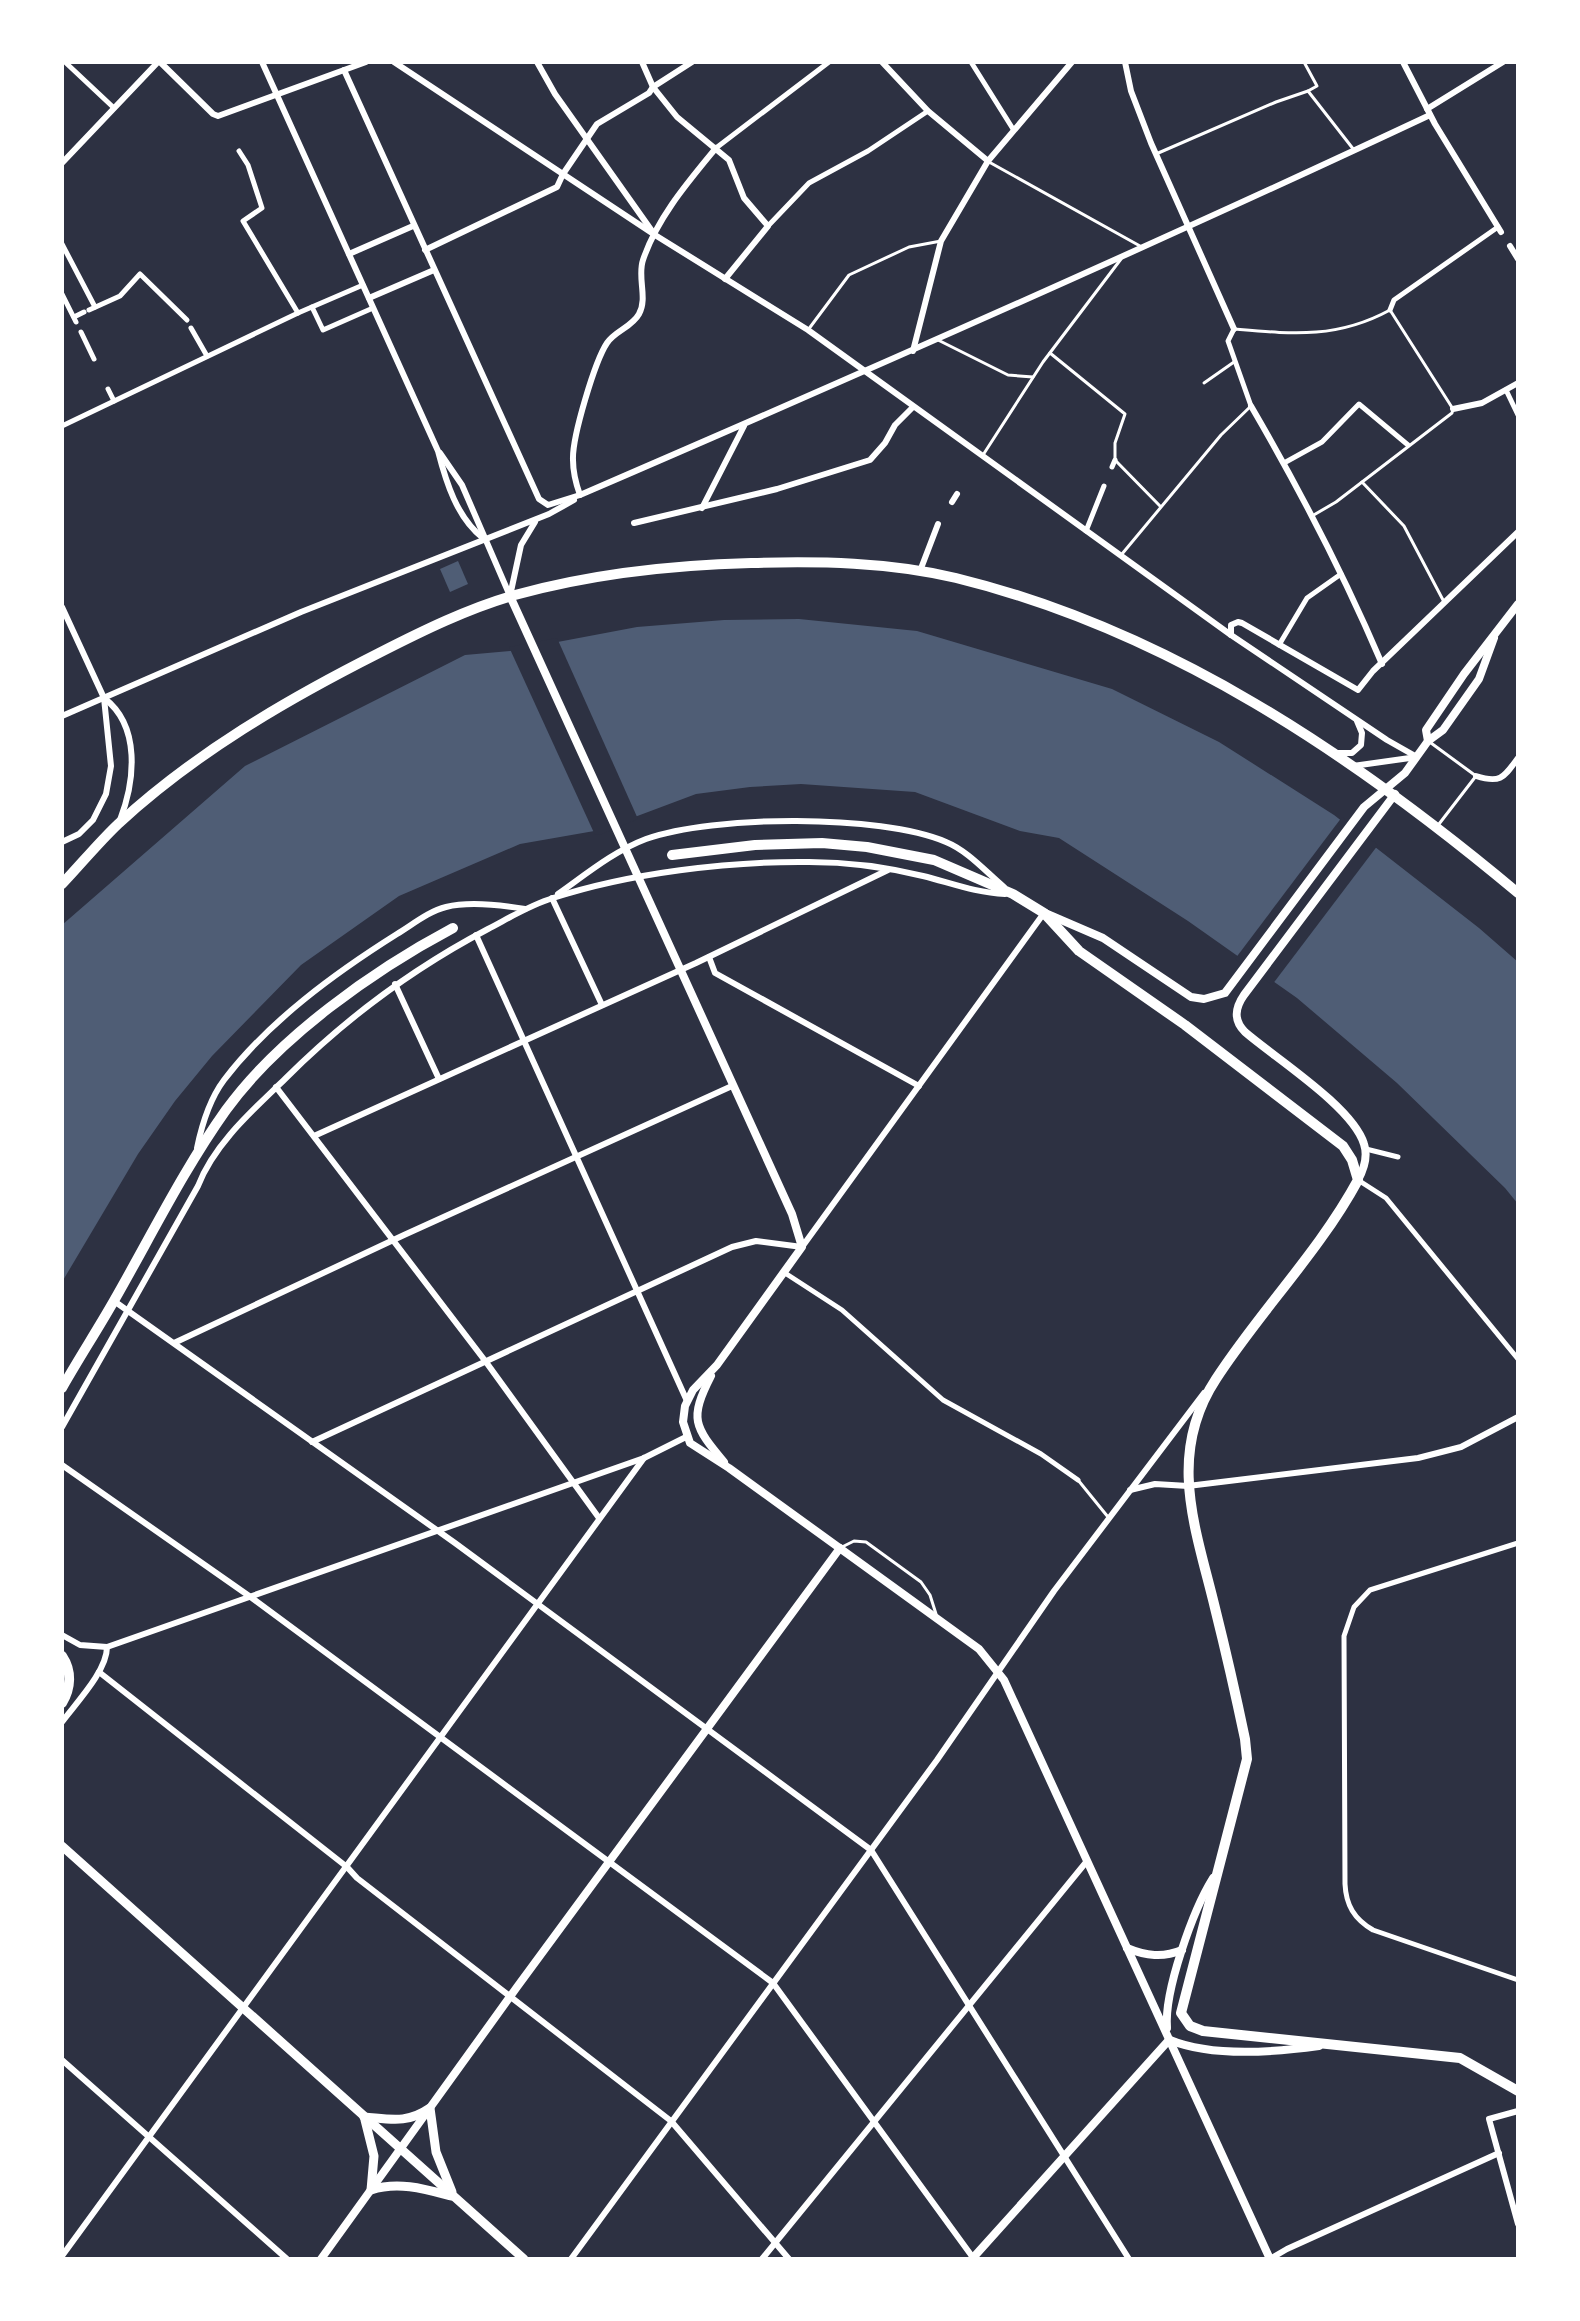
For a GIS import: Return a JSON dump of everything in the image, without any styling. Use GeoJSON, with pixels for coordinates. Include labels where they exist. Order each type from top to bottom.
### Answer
{"type":"FeatureCollection","features":[{"type":"Feature","properties":{"kind":"main road"},"geometry":{"type":"LineString","coordinates":[[62,884],[118,825],[178,775],[290,698],[407,639],[510,596],[595,578],[682,566],[812,562],[920,571],[1026,599],[1110,630],[1212,680],[1333,752],[1440,828],[1518,893]]}},
{"type":"Feature","properties":{"kind":"main road"},"geometry":{"type":"LineString","coordinates":[[672,855],[755,845],[822,843],[867,847],[934,860],[1013,894],[1044,913],[1079,951],[1185,1025],[1343,1146],[1352,1160],[1358,1180],[1326,1229],[1214,1381],[1194,1429],[1188,1458],[1188,1486],[1194,1527],[1216,1610],[1246,1750],[1241,1788],[1184,1995],[1183,2019],[1190,2026],[1203,2031],[1460,2058],[1518,2091]]}},
{"type":"Feature","properties":{"kind":"main road"},"geometry":{"type":"LineString","coordinates":[[62,1388],[195,1157],[227,1109],[296,1038],[367,981],[453,928]]}},
{"type":"Feature","properties":{"kind":"main road"},"geometry":{"type":"LineString","coordinates":[[62,1656],[67,1664],[69,1681],[68,1694],[62,1703]]}},
{"type":"Feature","properties":{"kind":"main road"},"geometry":{"type":"LineString","coordinates":[[62,1846],[524,2259]]}},
{"type":"Feature","properties":{"kind":"main road"},"geometry":{"type":"LineString","coordinates":[[364,2117],[403,2120],[430,2108],[436,2152],[454,2197]]}},
{"type":"Feature","properties":{"kind":"main road"},"geometry":{"type":"LineString","coordinates":[[364,2117],[373,2148],[371,2190],[390,2186],[411,2187],[454,2197]]}},
{"type":"Feature","properties":{"kind":"street"},"geometry":{"type":"LineString","coordinates":[[65,62],[114,108]]}},
{"type":"Feature","properties":{"kind":"street"},"geometry":{"type":"LineString","coordinates":[[62,163],[159,62],[218,116],[366,62]]}},
{"type":"Feature","properties":{"kind":"street"},"geometry":{"type":"LineString","coordinates":[[262,62],[438,451],[446,479],[467,523],[483,538]]}},
{"type":"Feature","properties":{"kind":"street"},"geometry":{"type":"LineString","coordinates":[[394,62],[655,235],[808,330],[1231,635],[1417,757]]}},
{"type":"Feature","properties":{"kind":"street"},"geometry":{"type":"LineString","coordinates":[[537,62],[555,94],[655,235]]}},
{"type":"Feature","properties":{"kind":"street"},"geometry":{"type":"LineString","coordinates":[[642,62],[653,87],[677,117],[729,160],[744,198],[768,226]]}},
{"type":"Feature","properties":{"kind":"street"},"geometry":{"type":"LineString","coordinates":[[425,250],[557,187],[597,124],[649,93],[653,87],[692,62]]}},
{"type":"Feature","properties":{"kind":"street"},"geometry":{"type":"LineString","coordinates":[[580,495],[573,463],[574,448],[599,358],[612,337],[640,312],[641,265],[655,235],[683,189],[716,148],[829,62]]}},
{"type":"Feature","properties":{"kind":"street"},"geometry":{"type":"LineString","coordinates":[[882,62],[928,111],[988,161]]}},
{"type":"Feature","properties":{"kind":"street"},"geometry":{"type":"LineString","coordinates":[[971,62],[1013,129]]}},
{"type":"Feature","properties":{"kind":"street"},"geometry":{"type":"LineString","coordinates":[[913,351],[941,241],[988,161],[1072,62]]}},
{"type":"Feature","properties":{"kind":"street"},"geometry":{"type":"LineString","coordinates":[[1125,62],[1131,91],[1156,154],[1234,329],[1228,341],[1251,406],[1312,516],[1382,664]]}},
{"type":"Feature","properties":{"kind":"street"},"geometry":{"type":"LineString","coordinates":[[1390,310],[1394,300],[1499,229],[1403,62]]}},
{"type":"Feature","properties":{"kind":"street"},"geometry":{"type":"LineString","coordinates":[[344,70],[539,499],[548,505],[580,495],[746,424],[1187,229],[1429,112],[1503,62]]}},
{"type":"Feature","properties":{"kind":"street"},"geometry":{"type":"LineString","coordinates":[[724,278],[809,183],[868,151],[928,111]]}},
{"type":"Feature","properties":{"kind":"street"},"geometry":{"type":"LineString","coordinates":[[239,151],[248,165],[262,208],[243,221],[298,313]]}},
{"type":"Feature","properties":{"kind":"street"},"geometry":{"type":"LineString","coordinates":[[349,254],[413,226]]}},
{"type":"Feature","properties":{"kind":"street"},"geometry":{"type":"LineString","coordinates":[[62,244],[89,310]]}},
{"type":"Feature","properties":{"kind":"street"},"geometry":{"type":"LineString","coordinates":[[1510,246],[1518,259]]}},
{"type":"Feature","properties":{"kind":"street"},"geometry":{"type":"LineString","coordinates":[[369,298],[434,270]]}},
{"type":"Feature","properties":{"kind":"street"},"geometry":{"type":"LineString","coordinates":[[62,294],[75,319],[120,296],[140,274],[187,320]]}},
{"type":"Feature","properties":{"kind":"street"},"geometry":{"type":"LineString","coordinates":[[62,426],[363,285]]}},
{"type":"Feature","properties":{"kind":"street"},"geometry":{"type":"LineString","coordinates":[[312,307],[323,330],[373,308]]}},
{"type":"Feature","properties":{"kind":"street"},"geometry":{"type":"LineString","coordinates":[[191,328],[207,356]]}},
{"type":"Feature","properties":{"kind":"street"},"geometry":{"type":"LineString","coordinates":[[81,332],[94,359]]}},
{"type":"Feature","properties":{"kind":"street"},"geometry":{"type":"LineString","coordinates":[[1453,409],[1477,406],[1518,383]]}},
{"type":"Feature","properties":{"kind":"street"},"geometry":{"type":"LineString","coordinates":[[108,389],[114,401]]}},
{"type":"Feature","properties":{"kind":"street"},"geometry":{"type":"LineString","coordinates":[[1506,390],[1518,415]]}},
{"type":"Feature","properties":{"kind":"street"},"geometry":{"type":"LineString","coordinates":[[1284,463],[1322,442],[1359,404],[1408,445]]}},
{"type":"Feature","properties":{"kind":"street"},"geometry":{"type":"LineString","coordinates":[[634,523],[800,483],[870,460],[895,425],[913,407]]}},
{"type":"Feature","properties":{"kind":"street"},"geometry":{"type":"LineString","coordinates":[[702,508],[746,424]]}},
{"type":"Feature","properties":{"kind":"street"},"geometry":{"type":"LineString","coordinates":[[438,451],[459,478],[521,622],[792,1214],[802,1247]]}},
{"type":"Feature","properties":{"kind":"street"},"geometry":{"type":"LineString","coordinates":[[1112,467],[1115,460]]}},
{"type":"Feature","properties":{"kind":"street"},"geometry":{"type":"LineString","coordinates":[[1086,531],[1104,486]]}},
{"type":"Feature","properties":{"kind":"street"},"geometry":{"type":"LineString","coordinates":[[952,502],[957,494]]}},
{"type":"Feature","properties":{"kind":"street"},"geometry":{"type":"LineString","coordinates":[[62,716],[301,612],[540,517],[580,495]]}},
{"type":"Feature","properties":{"kind":"street"},"geometry":{"type":"LineString","coordinates":[[510,596],[521,545],[526,533],[540,517]]}},
{"type":"Feature","properties":{"kind":"street"},"geometry":{"type":"LineString","coordinates":[[920,571],[938,524]]}},
{"type":"Feature","properties":{"kind":"street"},"geometry":{"type":"LineString","coordinates":[[1231,635],[1231,625],[1238,622],[1358,690],[1518,532]]}},
{"type":"Feature","properties":{"kind":"street"},"geometry":{"type":"LineString","coordinates":[[1279,645],[1307,598],[1341,574]]}},
{"type":"Feature","properties":{"kind":"street"},"geometry":{"type":"LineString","coordinates":[[1431,738],[1426,730],[1518,604]]}},
{"type":"Feature","properties":{"kind":"street"},"geometry":{"type":"LineString","coordinates":[[62,607],[104,698],[111,766],[106,794],[89,826],[62,842]]}},
{"type":"Feature","properties":{"kind":"street"},"geometry":{"type":"LineString","coordinates":[[1494,638],[1479,679],[1443,730],[1431,738],[1391,791],[1377,817],[1243,998],[1236,1015],[1241,1028],[1342,1111],[1359,1131],[1366,1149],[1358,1180],[1386,1198],[1518,1359]]}},
{"type":"Feature","properties":{"kind":"street"},"geometry":{"type":"LineString","coordinates":[[104,698],[121,715],[131,748],[129,793],[118,825]]}},
{"type":"Feature","properties":{"kind":"street"},"geometry":{"type":"LineString","coordinates":[[1333,752],[1348,754],[1361,745],[1362,733],[1354,718]]}},
{"type":"Feature","properties":{"kind":"street"},"geometry":{"type":"LineString","coordinates":[[1353,766],[1417,757]]}},
{"type":"Feature","properties":{"kind":"street"},"geometry":{"type":"LineString","coordinates":[[1480,777],[1492,781],[1501,778],[1518,758]]}},
{"type":"Feature","properties":{"kind":"street"},"geometry":{"type":"LineString","coordinates":[[1391,791],[1364,807],[1230,989],[1211,999],[1191,997],[1111,943],[1044,913],[785,1273],[717,1365],[693,1390],[682,1417],[686,1437],[698,1450],[729,1468],[936,1617],[979,1649],[998,1671],[1270,2259],[1499,2153]]}},
{"type":"Feature","properties":{"kind":"street"},"geometry":{"type":"LineString","coordinates":[[552,898],[649,838],[700,828],[770,822],[850,823],[945,841],[962,851],[1013,894]]}},
{"type":"Feature","properties":{"kind":"street"},"geometry":{"type":"LineString","coordinates":[[62,1427],[129,1311],[203,1172],[228,1139],[276,1087],[339,1028],[395,984],[476,935],[552,898],[639,878],[716,867],[785,862],[845,863],[890,869],[977,891],[1013,894]]}},
{"type":"Feature","properties":{"kind":"street"},"geometry":{"type":"LineString","coordinates":[[314,1136],[681,970],[890,869]]}},
{"type":"Feature","properties":{"kind":"street"},"geometry":{"type":"LineString","coordinates":[[552,898],[602,1005]]}},
{"type":"Feature","properties":{"kind":"street"},"geometry":{"type":"LineString","coordinates":[[195,1157],[210,1106],[225,1079],[266,1035],[326,983],[386,940],[444,907],[465,905],[525,909]]}},
{"type":"Feature","properties":{"kind":"street"},"geometry":{"type":"LineString","coordinates":[[476,935],[687,1401]]}},
{"type":"Feature","properties":{"kind":"street"},"geometry":{"type":"LineString","coordinates":[[709,957],[715,973],[919,1086]]}},
{"type":"Feature","properties":{"kind":"street"},"geometry":{"type":"LineString","coordinates":[[395,984],[439,1079]]}},
{"type":"Feature","properties":{"kind":"street"},"geometry":{"type":"LineString","coordinates":[[174,1343],[732,1086]]}},
{"type":"Feature","properties":{"kind":"street"},"geometry":{"type":"LineString","coordinates":[[276,1087],[486,1362],[599,1518]]}},
{"type":"Feature","properties":{"kind":"street"},"geometry":{"type":"LineString","coordinates":[[1366,1149],[1398,1157]]}},
{"type":"Feature","properties":{"kind":"street"},"geometry":{"type":"LineString","coordinates":[[312,1442],[742,1243],[756,1241],[802,1247]]}},
{"type":"Feature","properties":{"kind":"street"},"geometry":{"type":"LineString","coordinates":[[785,1273],[842,1310],[943,1400],[1041,1454],[1078,1480]]}},
{"type":"Feature","properties":{"kind":"street"},"geometry":{"type":"LineString","coordinates":[[114,1301],[538,1603],[871,1850],[1129,2259]]}},
{"type":"Feature","properties":{"kind":"street"},"geometry":{"type":"LineString","coordinates":[[717,1365],[699,1400],[696,1418],[704,1439],[729,1468]]}},
{"type":"Feature","properties":{"kind":"street"},"geometry":{"type":"LineString","coordinates":[[571,2259],[980,1700],[1108,1518],[1214,1381]]}},
{"type":"Feature","properties":{"kind":"street"},"geometry":{"type":"LineString","coordinates":[[1130,1490],[1155,1484],[1188,1486],[1418,1458],[1461,1447],[1518,1417]]}},
{"type":"Feature","properties":{"kind":"street"},"geometry":{"type":"LineString","coordinates":[[62,1635],[80,1645],[107,1647],[644,1458],[686,1437]]}},
{"type":"Feature","properties":{"kind":"street"},"geometry":{"type":"LineString","coordinates":[[62,2256],[644,1458]]}},
{"type":"Feature","properties":{"kind":"street"},"geometry":{"type":"LineString","coordinates":[[62,1465],[252,1598],[773,1983],[973,2259],[1169,2040],[1167,2010],[1182,1950],[1200,1900],[1216,1874]]}},
{"type":"Feature","properties":{"kind":"street"},"geometry":{"type":"LineString","coordinates":[[1518,1543],[1375,1588],[1361,1597],[1354,1607],[1344,1636],[1345,1884],[1350,1908],[1358,1919],[1373,1930],[1518,1980]]}},
{"type":"Feature","properties":{"kind":"street"},"geometry":{"type":"LineString","coordinates":[[321,2259],[510,1996],[840,1548]]}},
{"type":"Feature","properties":{"kind":"street"},"geometry":{"type":"LineString","coordinates":[[62,1722],[99,1672],[106,1659],[107,1647]]}},
{"type":"Feature","properties":{"kind":"street"},"geometry":{"type":"LineString","coordinates":[[99,1672],[357,1878],[671,2121],[789,2259]]}},
{"type":"Feature","properties":{"kind":"street"},"geometry":{"type":"LineString","coordinates":[[762,2259],[1087,1861]]}},
{"type":"Feature","properties":{"kind":"street"},"geometry":{"type":"LineString","coordinates":[[1127,1948],[1154,1956],[1182,1950]]}},
{"type":"Feature","properties":{"kind":"street"},"geometry":{"type":"LineString","coordinates":[[1169,2040],[1192,2047],[1284,2051],[1325,2045]]}},
{"type":"Feature","properties":{"kind":"street"},"geometry":{"type":"LineString","coordinates":[[62,2060],[287,2259]]}},
{"type":"Feature","properties":{"kind":"street"},"geometry":{"type":"LineString","coordinates":[[1518,2111],[1489,2119],[1518,2224]]}},
{"type":"Feature","properties":{"kind":"lane"},"geometry":{"type":"LineString","coordinates":[[1156,154],[1317,86],[1304,62]]}},
{"type":"Feature","properties":{"kind":"lane"},"geometry":{"type":"LineString","coordinates":[[1308,91],[1354,150]]}},
{"type":"Feature","properties":{"kind":"lane"},"geometry":{"type":"LineString","coordinates":[[988,161],[1143,248]]}},
{"type":"Feature","properties":{"kind":"lane"},"geometry":{"type":"LineString","coordinates":[[808,330],[849,275],[909,247],[941,241]]}},
{"type":"Feature","properties":{"kind":"lane"},"geometry":{"type":"LineString","coordinates":[[982,457],[1033,377],[1121,259]]}},
{"type":"Feature","properties":{"kind":"lane"},"geometry":{"type":"LineString","coordinates":[[1234,329],[1296,335],[1328,332],[1357,325],[1390,310],[1453,409],[1452,413],[1336,502],[1312,516]]}},
{"type":"Feature","properties":{"kind":"lane"},"geometry":{"type":"LineString","coordinates":[[938,340],[1008,375],[1033,377]]}},
{"type":"Feature","properties":{"kind":"lane"},"geometry":{"type":"LineString","coordinates":[[1050,353],[1125,414],[1115,443],[1115,460],[1160,506]]}},
{"type":"Feature","properties":{"kind":"lane"},"geometry":{"type":"LineString","coordinates":[[1204,383],[1235,362]]}},
{"type":"Feature","properties":{"kind":"lane"},"geometry":{"type":"LineString","coordinates":[[1120,556],[1221,435],[1251,406]]}},
{"type":"Feature","properties":{"kind":"lane"},"geometry":{"type":"LineString","coordinates":[[1362,482],[1404,526],[1445,603]]}},
{"type":"Feature","properties":{"kind":"lane"},"geometry":{"type":"LineString","coordinates":[[1431,738],[1480,777],[1440,828]]}},
{"type":"Feature","properties":{"kind":"lane"},"geometry":{"type":"LineString","coordinates":[[1078,1480],[1108,1518]]}},
{"type":"Feature","properties":{"kind":"lane"},"geometry":{"type":"LineString","coordinates":[[840,1548],[851,1541],[862,1541],[890,1558],[925,1586],[936,1617]]}},
{"type":"Feature","properties":{"kind":"water"},"geometry":{"type":"Polygon","coordinates":[[[458,561],[468,584],[450,592],[440,569],[458,561]]]}},
{"type":"Feature","properties":{"kind":"water"},"geometry":{"type":"Polygon","coordinates":[[[799,619],[917,631],[1112,689],[1219,742],[1334,815],[1479,928],[1518,962],[1518,1204],[1397,1083],[1297,998],[1188,921],[1059,838],[1020,831],[915,792],[801,784],[696,794],[600,830],[520,844],[399,896],[301,965],[212,1056],[175,1101],[138,1154],[62,1282],[62,925],[245,766],[465,655],[510,651],[637,627],[724,620],[799,619]]]}},
{"type":"Feature","properties":{"kind":"pier"},"geometry":{"type":"Polygon","coordinates":[[[557,638],[638,819],[602,834],[595,835],[509,647],[557,638]]]}},
{"type":"Feature","properties":{"kind":"pier"},"geometry":{"type":"Polygon","coordinates":[[[1342,817],[1378,845],[1272,985],[1235,959],[1342,817]]]}}]}
